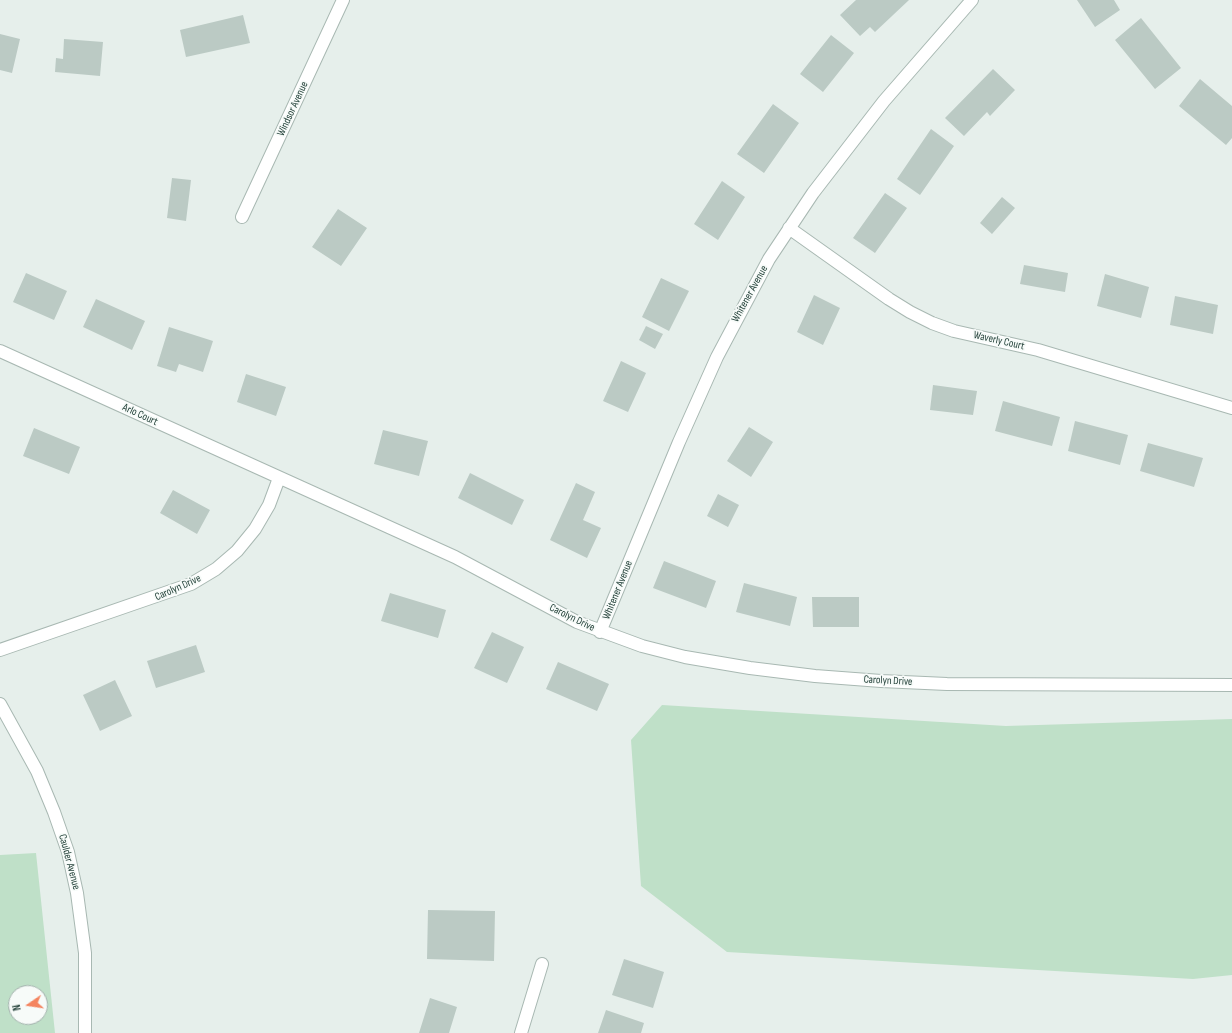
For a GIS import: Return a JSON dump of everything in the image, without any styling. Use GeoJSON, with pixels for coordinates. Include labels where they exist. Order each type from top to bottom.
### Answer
{"type":"FeatureCollection","features":[{"type":"Feature","properties":{"kind":"street","name":"Windsor Avenue"},"geometry":{"type":"LineString","coordinates":[[242,217],[343,0]]}},
{"type":"Feature","properties":{"kind":"street","name":"Whitener Avenue"},"geometry":{"type":"LineString","coordinates":[[600,632],[679,442],[717,357],[750,291],[789,228],[813,193],[884,101],[972,0]]}},
{"type":"Feature","properties":{"kind":"street","name":"Waverly Court"},"geometry":{"type":"LineString","coordinates":[[789,228],[889,299],[932,323],[954,331],[1038,350],[1232,408]]}},
{"type":"Feature","properties":{"kind":"street","name":"Arlo Court"},"geometry":{"type":"LineString","coordinates":[[0,351],[279,478]]}},
{"type":"Feature","properties":{"kind":"street","name":"Carolyn Drive"},"geometry":{"type":"LineString","coordinates":[[0,650],[192,584],[216,569],[255,529],[269,505],[279,478],[455,557],[577,622],[600,632],[642,646],[685,657],[815,676],[947,684],[1232,685]]}},
{"type":"Feature","properties":{"kind":"street","name":"Caulder Avenue"},"geometry":{"type":"LineString","coordinates":[[0,704],[37,771],[54,812],[68,852],[77,893],[85,954],[85,1033]]}},
{"type":"Feature","properties":{"kind":"street"},"geometry":{"type":"LineString","coordinates":[[521,1033],[542,964]]}},
{"type":"Feature","properties":{"kind":"green space"},"geometry":{"type":"Polygon","coordinates":[[[662,705],[1006,726],[1232,719],[1232,975],[1193,979],[727,952],[641,886],[631,740],[662,705]]]}},
{"type":"Feature","properties":{"kind":"green space"},"geometry":{"type":"Polygon","coordinates":[[[36,853],[55,1033],[0,1033],[0,855],[36,853]]]}},
{"type":"Feature","properties":{"kind":"building"},"geometry":{"type":"Polygon","coordinates":[[[856,0],[909,0],[875,32],[870,27],[860,36],[840,15],[856,0]]]}},
{"type":"Feature","properties":{"kind":"building"},"geometry":{"type":"Polygon","coordinates":[[[1077,0],[1114,0],[1120,10],[1095,27],[1077,0]]]}},
{"type":"Feature","properties":{"kind":"building"},"geometry":{"type":"Polygon","coordinates":[[[243,15],[250,43],[186,57],[180,30],[243,15]]]}},
{"type":"Feature","properties":{"kind":"building"},"geometry":{"type":"Polygon","coordinates":[[[1141,18],[1181,68],[1155,89],[1115,40],[1141,18]]]}},
{"type":"Feature","properties":{"kind":"building"},"geometry":{"type":"Polygon","coordinates":[[[0,34],[20,39],[12,73],[0,70],[0,34]]]}},
{"type":"Feature","properties":{"kind":"building"},"geometry":{"type":"Polygon","coordinates":[[[831,35],[854,53],[823,92],[800,74],[831,35]]]}},
{"type":"Feature","properties":{"kind":"building"},"geometry":{"type":"Polygon","coordinates":[[[64,39],[103,42],[100,76],[55,72],[56,58],[63,59],[64,39]]]}},
{"type":"Feature","properties":{"kind":"building"},"geometry":{"type":"Polygon","coordinates":[[[993,69],[1015,90],[990,116],[987,112],[964,136],[945,118],[993,69]]]}},
{"type":"Feature","properties":{"kind":"building"},"geometry":{"type":"Polygon","coordinates":[[[1200,79],[1232,106],[1232,138],[1226,145],[1179,106],[1200,79]]]}},
{"type":"Feature","properties":{"kind":"building"},"geometry":{"type":"Polygon","coordinates":[[[773,104],[799,123],[764,173],[737,154],[773,104]]]}},
{"type":"Feature","properties":{"kind":"building"},"geometry":{"type":"Polygon","coordinates":[[[931,129],[954,146],[920,195],[897,179],[931,129]]]}},
{"type":"Feature","properties":{"kind":"building"},"geometry":{"type":"Polygon","coordinates":[[[172,178],[191,180],[186,221],[167,218],[172,178]]]}},
{"type":"Feature","properties":{"kind":"building"},"geometry":{"type":"Polygon","coordinates":[[[722,181],[745,197],[718,240],[694,224],[722,181]]]}},
{"type":"Feature","properties":{"kind":"building"},"geometry":{"type":"Polygon","coordinates":[[[885,193],[907,208],[875,253],[853,238],[885,193]]]}},
{"type":"Feature","properties":{"kind":"building"},"geometry":{"type":"Polygon","coordinates":[[[1002,197],[1015,208],[992,234],[980,223],[1002,197]]]}},
{"type":"Feature","properties":{"kind":"building"},"geometry":{"type":"Polygon","coordinates":[[[338,209],[367,228],[341,266],[312,247],[338,209]]]}},
{"type":"Feature","properties":{"kind":"building"},"geometry":{"type":"Polygon","coordinates":[[[1024,265],[1068,273],[1065,292],[1020,284],[1024,265]]]}},
{"type":"Feature","properties":{"kind":"building"},"geometry":{"type":"Polygon","coordinates":[[[26,273],[67,291],[54,320],[13,302],[26,273]]]}},
{"type":"Feature","properties":{"kind":"building"},"geometry":{"type":"Polygon","coordinates":[[[1105,274],[1149,287],[1141,318],[1097,306],[1105,274]]]}},
{"type":"Feature","properties":{"kind":"building"},"geometry":{"type":"Polygon","coordinates":[[[661,278],[689,291],[669,331],[642,317],[661,278]]]}},
{"type":"Feature","properties":{"kind":"building"},"geometry":{"type":"Polygon","coordinates":[[[814,295],[840,308],[823,345],[797,332],[814,295]]]}},
{"type":"Feature","properties":{"kind":"building"},"geometry":{"type":"Polygon","coordinates":[[[1175,296],[1218,305],[1213,334],[1170,325],[1175,296]]]}},
{"type":"Feature","properties":{"kind":"building"},"geometry":{"type":"Polygon","coordinates":[[[96,299],[145,321],[132,350],[83,327],[96,299]]]}},
{"type":"Feature","properties":{"kind":"building"},"geometry":{"type":"Polygon","coordinates":[[[646,326],[663,334],[655,349],[639,340],[646,326]]]}},
{"type":"Feature","properties":{"kind":"building"},"geometry":{"type":"Polygon","coordinates":[[[169,327],[213,341],[203,372],[179,364],[176,372],[157,366],[169,327]]]}},
{"type":"Feature","properties":{"kind":"building"},"geometry":{"type":"Polygon","coordinates":[[[621,361],[646,373],[628,412],[603,401],[621,361]]]}},
{"type":"Feature","properties":{"kind":"building"},"geometry":{"type":"Polygon","coordinates":[[[246,374],[286,387],[276,416],[237,402],[246,374]]]}},
{"type":"Feature","properties":{"kind":"building"},"geometry":{"type":"Polygon","coordinates":[[[933,385],[977,391],[973,415],[930,410],[933,385]]]}},
{"type":"Feature","properties":{"kind":"building"},"geometry":{"type":"Polygon","coordinates":[[[1003,401],[1060,417],[1052,446],[995,431],[1003,401]]]}},
{"type":"Feature","properties":{"kind":"building"},"geometry":{"type":"Polygon","coordinates":[[[1075,421],[1128,435],[1120,465],[1068,451],[1075,421]]]}},
{"type":"Feature","properties":{"kind":"building"},"geometry":{"type":"Polygon","coordinates":[[[749,427],[773,442],[751,477],[727,461],[749,427]]]}},
{"type":"Feature","properties":{"kind":"building"},"geometry":{"type":"Polygon","coordinates":[[[34,428],[80,447],[69,474],[23,456],[34,428]]]}},
{"type":"Feature","properties":{"kind":"building"},"geometry":{"type":"Polygon","coordinates":[[[383,430],[428,441],[419,476],[374,464],[383,430]]]}},
{"type":"Feature","properties":{"kind":"building"},"geometry":{"type":"Polygon","coordinates":[[[1148,443],[1203,458],[1194,487],[1140,471],[1148,443]]]}},
{"type":"Feature","properties":{"kind":"building"},"geometry":{"type":"Polygon","coordinates":[[[470,473],[524,500],[512,525],[458,498],[470,473]]]}},
{"type":"Feature","properties":{"kind":"building"},"geometry":{"type":"Polygon","coordinates":[[[576,483],[595,492],[583,520],[601,528],[587,558],[550,540],[576,483]]]}},
{"type":"Feature","properties":{"kind":"building"},"geometry":{"type":"Polygon","coordinates":[[[173,490],[210,510],[197,534],[160,513],[173,490]]]}},
{"type":"Feature","properties":{"kind":"building"},"geometry":{"type":"Polygon","coordinates":[[[718,494],[739,505],[728,527],[707,516],[718,494]]]}},
{"type":"Feature","properties":{"kind":"building"},"geometry":{"type":"Polygon","coordinates":[[[664,561],[716,581],[706,608],[653,588],[664,561]]]}},
{"type":"Feature","properties":{"kind":"building"},"geometry":{"type":"Polygon","coordinates":[[[744,583],[797,597],[790,626],[736,612],[744,583]]]}},
{"type":"Feature","properties":{"kind":"building"},"geometry":{"type":"Polygon","coordinates":[[[390,593],[446,610],[438,638],[381,621],[390,593]]]}},
{"type":"Feature","properties":{"kind":"building"},"geometry":{"type":"Polygon","coordinates":[[[812,597],[859,597],[859,627],[813,627],[812,597]]]}},
{"type":"Feature","properties":{"kind":"building"},"geometry":{"type":"Polygon","coordinates":[[[492,632],[524,647],[507,683],[474,668],[492,632]]]}},
{"type":"Feature","properties":{"kind":"building"},"geometry":{"type":"Polygon","coordinates":[[[196,645],[205,672],[156,688],[147,661],[196,645]]]}},
{"type":"Feature","properties":{"kind":"building"},"geometry":{"type":"Polygon","coordinates":[[[558,662],[609,684],[597,711],[546,689],[558,662]]]}},
{"type":"Feature","properties":{"kind":"building"},"geometry":{"type":"Polygon","coordinates":[[[115,680],[132,716],[100,731],[83,695],[115,680]]]}},
{"type":"Feature","properties":{"kind":"building"},"geometry":{"type":"Polygon","coordinates":[[[428,910],[495,911],[494,961],[427,959],[428,910]]]}},
{"type":"Feature","properties":{"kind":"building"},"geometry":{"type":"Polygon","coordinates":[[[624,959],[664,972],[653,1008],[612,995],[624,959]]]}},
{"type":"Feature","properties":{"kind":"building"},"geometry":{"type":"Polygon","coordinates":[[[430,998],[457,1007],[449,1033],[419,1033],[430,998]]]}},
{"type":"Feature","properties":{"kind":"building"},"geometry":{"type":"Polygon","coordinates":[[[606,1010],[644,1023],[641,1033],[598,1033],[606,1010]]]}}]}
